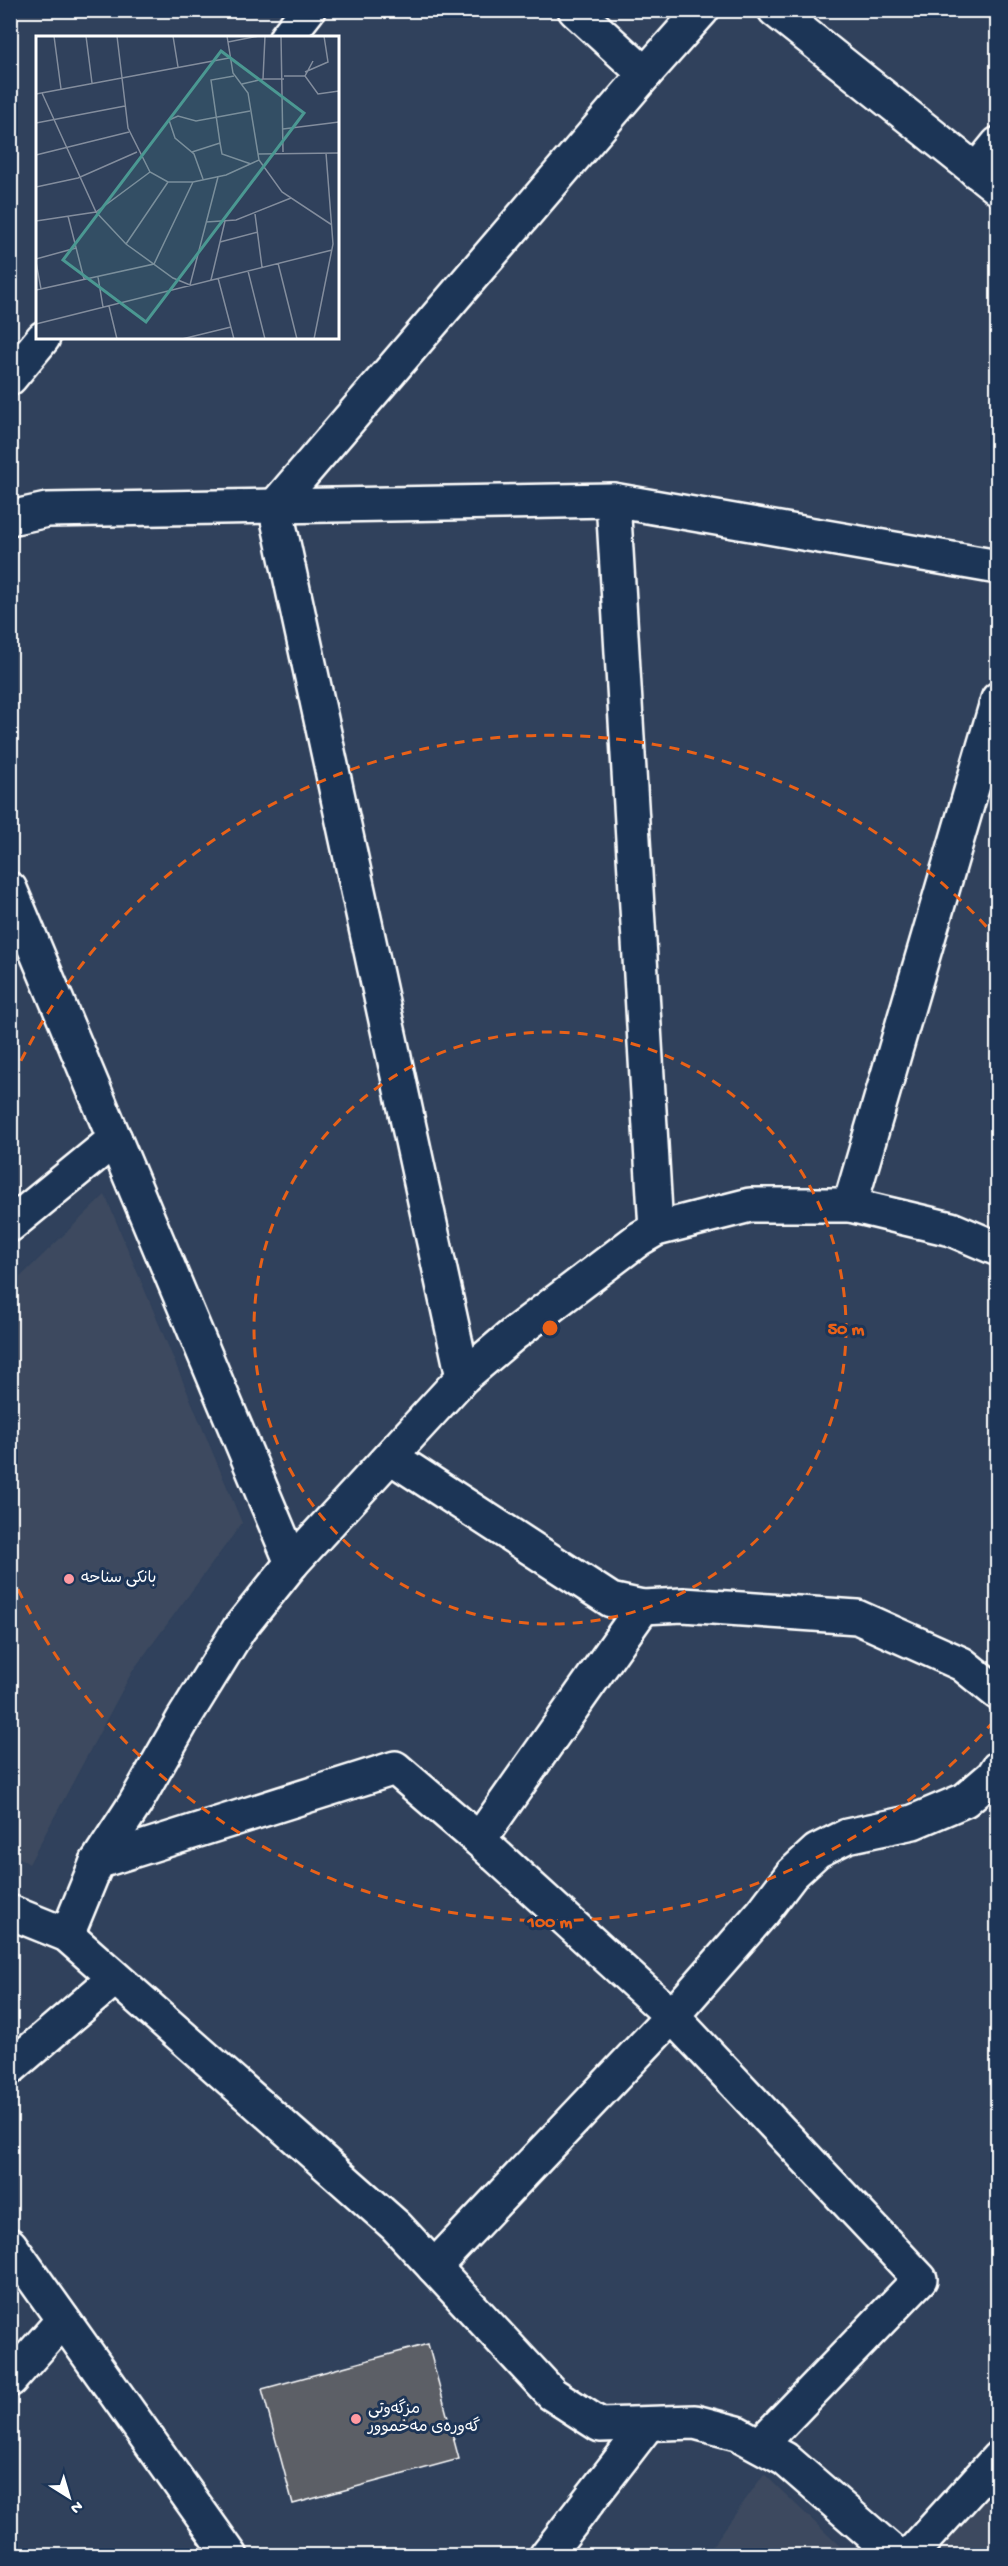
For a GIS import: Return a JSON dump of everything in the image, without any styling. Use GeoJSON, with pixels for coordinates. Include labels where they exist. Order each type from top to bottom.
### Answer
{"type":"FeatureCollection","features":[{"type":"Feature","properties":{"kind":"street"},"geometry":{"type":"LineString","coordinates":[[288,36],[308,10]]}},
{"type":"Feature","properties":{"kind":"street"},"geometry":{"type":"LineString","coordinates":[[575,10],[645,74]]}},
{"type":"Feature","properties":{"kind":"street"},"geometry":{"type":"LineString","coordinates":[[274,506],[702,10]]}},
{"type":"Feature","properties":{"kind":"street"},"geometry":{"type":"LineString","coordinates":[[775,10],[987,180],[998,144]]}},
{"type":"Feature","properties":{"kind":"street"},"geometry":{"type":"LineString","coordinates":[[10,378],[42,339]]}},
{"type":"Feature","properties":{"kind":"street"},"geometry":{"type":"LineString","coordinates":[[613,500],[656,1229]]}},
{"type":"Feature","properties":{"kind":"street"},"geometry":{"type":"LineString","coordinates":[[10,518],[46,510],[613,500],[998,567]]}},
{"type":"Feature","properties":{"kind":"street"},"geometry":{"type":"LineString","coordinates":[[274,506],[462,1377]]}},
{"type":"Feature","properties":{"kind":"street"},"geometry":{"type":"LineString","coordinates":[[850,1205],[998,699]]}},
{"type":"Feature","properties":{"kind":"street"},"geometry":{"type":"LineString","coordinates":[[10,889],[292,1563]]}},
{"type":"Feature","properties":{"kind":"street"},"geometry":{"type":"LineString","coordinates":[[10,1225],[115,1139]]}},
{"type":"Feature","properties":{"kind":"street"},"geometry":{"type":"LineString","coordinates":[[67,1935],[97,1862],[135,1804],[183,1718],[239,1629],[292,1563],[462,1377],[515,1333],[639,1239],[656,1229],[750,1205],[850,1205],[951,1229],[998,1249]]}},
{"type":"Feature","properties":{"kind":"street"},"geometry":{"type":"LineString","coordinates":[[391,1457],[611,1600],[643,1607],[683,1605],[857,1617],[962,1665],[998,1693]]}},
{"type":"Feature","properties":{"kind":"street"},"geometry":{"type":"LineString","coordinates":[[479,1840],[643,1607]]}},
{"type":"Feature","properties":{"kind":"street"},"geometry":{"type":"LineString","coordinates":[[97,1862],[395,1768],[479,1840],[672,2016],[920,2279],[760,2445]]}},
{"type":"Feature","properties":{"kind":"street"},"geometry":{"type":"LineString","coordinates":[[434,2267],[672,2016],[763,1912],[792,1874],[817,1851],[847,1836],[913,1822],[965,1800],[993,1776],[998,1768]]}},
{"type":"Feature","properties":{"kind":"street"},"geometry":{"type":"LineString","coordinates":[[10,1912],[67,1935],[396,2226],[552,2394],[600,2425],[695,2422],[737,2433],[785,2459],[897,2556]]}},
{"type":"Feature","properties":{"kind":"street"},"geometry":{"type":"LineString","coordinates":[[10,2068],[116,1978]]}},
{"type":"Feature","properties":{"kind":"street"},"geometry":{"type":"LineString","coordinates":[[10,2245],[231,2556]]}},
{"type":"Feature","properties":{"kind":"street"},"geometry":{"type":"LineString","coordinates":[[10,2380],[63,2320]]}},
{"type":"Feature","properties":{"kind":"street"},"geometry":{"type":"LineString","coordinates":[[546,2556],[648,2424]]}},
{"type":"Feature","properties":{"kind":"street"},"geometry":{"type":"LineString","coordinates":[[909,2556],[998,2458]]}},
{"type":"Feature","properties":{"kind":"shaded area"},"geometry":{"type":"Polygon","coordinates":[[[105,1195],[242,1523],[133,1670],[29,1864],[10,1851],[11,1286],[105,1195]]]}},
{"type":"Feature","properties":{"kind":"shaded area"},"geometry":{"type":"Polygon","coordinates":[[[764,2474],[849,2555],[706,2555],[764,2474]]]}},
{"type":"Feature","properties":{"kind":"shaded area"},"geometry":{"type":"Polygon","coordinates":[[[997,2478],[997,2555],[946,2555],[934,2544],[997,2478]]]}},
{"type":"Feature","properties":{"kind":"building"},"geometry":{"type":"Polygon","coordinates":[[[428,2344],[459,2459],[293,2504],[262,2389],[428,2344]]]}},
{"type":"Feature","properties":{"kind":"place","name":"بانکی سناحە"},"geometry":{"type":"Point","coordinates":[69,1579]}},
{"type":"Feature","properties":{"kind":"place","name":"مزگەوتی گەورەی مەخموور"},"geometry":{"type":"Point","coordinates":[356,2419]}}]}
